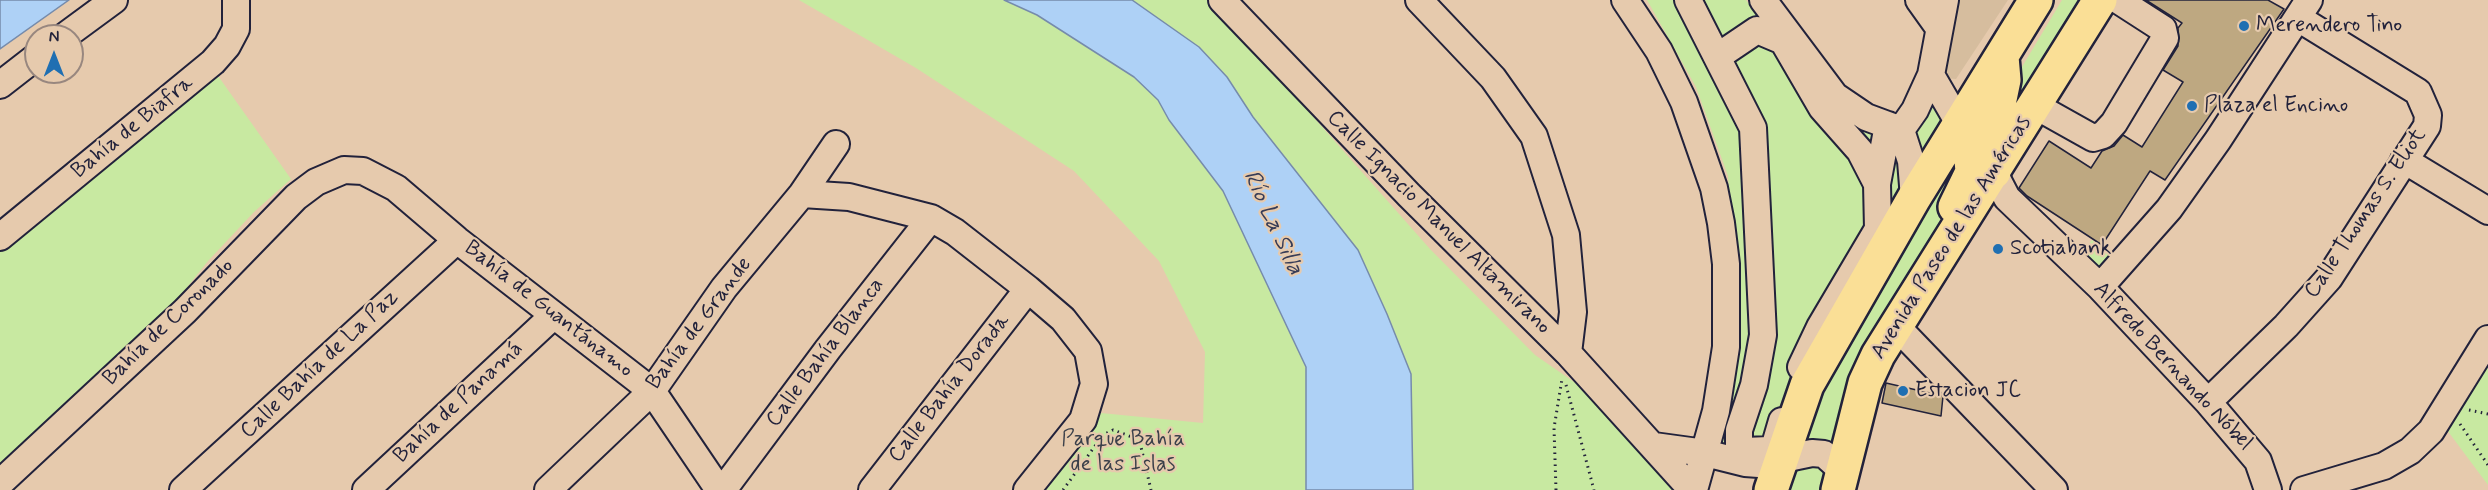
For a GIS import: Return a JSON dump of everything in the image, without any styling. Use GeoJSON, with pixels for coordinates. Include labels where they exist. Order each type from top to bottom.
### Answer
{"type":"FeatureCollection","features":[{"type":"Feature","properties":{"kind":"main road"},"geometry":{"type":"LineString","coordinates":[[1772,490],[1807,385],[1914,198],[2036,0]]}},
{"type":"Feature","properties":{"kind":"main road","name":"Avenida Paseo de las Américas"},"geometry":{"type":"LineString","coordinates":[[1840,480],[1865,383],[1896,326],[1994,173],[2100,0]]}},
{"type":"Feature","properties":{"kind":"main road"},"geometry":{"type":"LineString","coordinates":[[1994,173],[1992,138],[2004,80],[2002,53]]}},
{"type":"Feature","properties":{"kind":"main road"},"geometry":{"type":"LineString","coordinates":[[1931,270],[1936,246],[1944,226],[1972,172],[1970,148],[1960,125]]}},
{"type":"Feature","properties":{"kind":"street"},"geometry":{"type":"LineString","coordinates":[[81,24],[114,0]]}},
{"type":"Feature","properties":{"kind":"street","name":"Bahía de Biafra"},"geometry":{"type":"LineString","coordinates":[[0,237],[213,62],[227,46],[236,29],[236,0]]}},
{"type":"Feature","properties":{"kind":"street","name":"Calle Ignacio Manuel Altamirano"},"geometry":{"type":"LineString","coordinates":[[1222,0],[1408,195],[1568,353],[1693,490]]}},
{"type":"Feature","properties":{"kind":"street"},"geometry":{"type":"LineString","coordinates":[[1419,0],[1493,78],[1534,135],[1566,235],[1573,312],[1568,353]]}},
{"type":"Feature","properties":{"kind":"street"},"geometry":{"type":"LineString","coordinates":[[1625,0],[1659,51],[1684,102],[1714,188],[1721,223],[1726,264],[1726,346],[1722,384],[1693,490]]}},
{"type":"Feature","properties":{"kind":"street"},"geometry":{"type":"LineString","coordinates":[[1688,0],[1753,128],[1763,335],[1754,385],[1737,441],[1739,448],[1745,451],[1760,452],[1775,445],[1800,370],[1820,327],[1878,229],[1876,184],[1895,128],[1915,110],[1935,82],[1939,28],[1945,0]]}},
{"type":"Feature","properties":{"kind":"street"},"geometry":{"type":"LineString","coordinates":[[1752,0],[1756,5],[1757,30]]}},
{"type":"Feature","properties":{"kind":"street"},"geometry":{"type":"LineString","coordinates":[[1763,0],[1835,96],[1866,117],[1895,128],[1911,161],[1914,198]]}},
{"type":"Feature","properties":{"kind":"street"},"geometry":{"type":"LineString","coordinates":[[1919,0],[1939,28]]}},
{"type":"Feature","properties":{"kind":"street"},"geometry":{"type":"LineString","coordinates":[[2034,105],[2093,138],[2103,135],[2114,123],[2164,44],[2163,29],[2118,0]]}},
{"type":"Feature","properties":{"kind":"street"},"geometry":{"type":"LineString","coordinates":[[2100,287],[2169,209],[2303,9]]}},
{"type":"Feature","properties":{"kind":"street","name":"Calle Thomas S. Eliot"},"geometry":{"type":"LineString","coordinates":[[2208,402],[2286,326],[2329,278],[2427,126],[2428,115],[2418,93],[2303,9]]}},
{"type":"Feature","properties":{"kind":"street"},"geometry":{"type":"LineString","coordinates":[[1717,57],[1757,30]]}},
{"type":"Feature","properties":{"kind":"street"},"geometry":{"type":"LineString","coordinates":[[1757,30],[1783,41],[1822,108],[1860,151],[1876,184]]}},
{"type":"Feature","properties":{"kind":"street"},"geometry":{"type":"LineString","coordinates":[[0,85],[24,66]]}},
{"type":"Feature","properties":{"kind":"street"},"geometry":{"type":"LineString","coordinates":[[1935,82],[1957,92],[1981,88]]}},
{"type":"Feature","properties":{"kind":"street"},"geometry":{"type":"LineString","coordinates":[[1935,82],[1960,125]]}},
{"type":"Feature","properties":{"kind":"street","name":"Bahía de Grande"},"geometry":{"type":"LineString","coordinates":[[548,490],[652,391],[724,288],[802,194],[836,144]]}},
{"type":"Feature","properties":{"kind":"street"},"geometry":{"type":"LineString","coordinates":[[2404,160],[2488,211]]}},
{"type":"Feature","properties":{"kind":"street","name":"Bahía de Guantánamo"},"geometry":{"type":"LineString","coordinates":[[344,170],[363,171],[396,188],[457,240],[652,391],[719,490]]}},
{"type":"Feature","properties":{"kind":"street","name":"Bahía de Coronado"},"geometry":{"type":"LineString","coordinates":[[0,483],[185,311],[296,196],[316,182],[344,170]]}},
{"type":"Feature","properties":{"kind":"street","name":"Alfredo Bernando Nóbel"},"geometry":{"type":"LineString","coordinates":[[1994,173],[2007,198],[2100,287],[2208,402],[2258,461],[2268,490]]}},
{"type":"Feature","properties":{"kind":"street"},"geometry":{"type":"LineString","coordinates":[[802,194],[849,197],[931,218],[955,232],[1028,289],[1063,319],[1088,351],[1094,384],[1083,420],[1027,490]]}},
{"type":"Feature","properties":{"kind":"street","name":"Calle Bahía Blanca"},"geometry":{"type":"LineString","coordinates":[[723,490],[828,349],[931,218]]}},
{"type":"Feature","properties":{"kind":"street","name":"Calle Bahía de La Paz"},"geometry":{"type":"LineString","coordinates":[[183,490],[457,240]]}},
{"type":"Feature","properties":{"kind":"street","name":"Calle Bahía Dorada"},"geometry":{"type":"LineString","coordinates":[[872,490],[1028,289]]}},
{"type":"Feature","properties":{"kind":"street","name":"Bahía de Panamá"},"geometry":{"type":"LineString","coordinates":[[366,490],[553,316]]}},
{"type":"Feature","properties":{"kind":"street"},"geometry":{"type":"LineString","coordinates":[[1896,326],[1919,347],[2048,488]]}},
{"type":"Feature","properties":{"kind":"street"},"geometry":{"type":"LineString","coordinates":[[2304,490],[2384,466],[2410,451],[2431,431],[2488,339]]}},
{"type":"Feature","properties":{"kind":"street"},"geometry":{"type":"LineString","coordinates":[[1654,446],[1707,445],[1737,441]]}},
{"type":"Feature","properties":{"kind":"street"},"geometry":{"type":"LineString","coordinates":[[1707,445],[1745,463],[1784,459],[1812,453],[1824,454],[1840,480]]}},
{"type":"Feature","properties":{"kind":"path"},"geometry":{"type":"LineString","coordinates":[[1556,490],[1554,428],[1563,374],[1594,490]]}},
{"type":"Feature","properties":{"kind":"path"},"geometry":{"type":"LineString","coordinates":[[2447,405],[2488,465]]}},
{"type":"Feature","properties":{"kind":"path"},"geometry":{"type":"LineString","coordinates":[[1063,490],[1103,435],[1113,430],[1132,437],[1141,447],[1151,490]]}},
{"type":"Feature","properties":{"kind":"shaded area"},"geometry":{"type":"Polygon","coordinates":[[[1954,0],[2008,0],[1956,79],[1944,78],[1940,68],[1954,0]]]}},
{"type":"Feature","properties":{"kind":"green space","name":"Parque Bahía de las Islas"},"geometry":{"type":"Polygon","coordinates":[[[799,0],[1216,0],[1278,77],[1430,249],[1535,355],[1593,395],[1684,490],[1046,490],[1094,428],[1101,413],[1203,423],[1205,352],[1159,261],[1074,171],[916,68],[799,0]]]}},
{"type":"Feature","properties":{"kind":"green space"},"geometry":{"type":"Polygon","coordinates":[[[1647,0],[1746,0],[1780,44],[1897,150],[1905,184],[1773,446],[1721,445],[1719,432],[1734,282],[1728,176],[1696,87],[1647,0]]]}},
{"type":"Feature","properties":{"kind":"green space"},"geometry":{"type":"Polygon","coordinates":[[[2062,0],[2086,0],[2015,113],[2004,97],[2062,0]]]}},
{"type":"Feature","properties":{"kind":"green space"},"geometry":{"type":"Polygon","coordinates":[[[216,73],[291,179],[254,212],[208,261],[169,310],[0,464],[0,247],[216,73]]]}},
{"type":"Feature","properties":{"kind":"green space"},"geometry":{"type":"Polygon","coordinates":[[[1929,98],[1949,124],[1917,175],[1913,134],[1929,98]]]}},
{"type":"Feature","properties":{"kind":"green space"},"geometry":{"type":"Polygon","coordinates":[[[1952,166],[1957,166],[1967,178],[1884,316],[1835,452],[1803,444],[1820,392],[1952,166]]]}},
{"type":"Feature","properties":{"kind":"green space"},"geometry":{"type":"Polygon","coordinates":[[[2092,240],[2112,257],[2101,267],[2081,253],[2092,240]]]}},
{"type":"Feature","properties":{"kind":"green space"},"geometry":{"type":"Polygon","coordinates":[[[2488,356],[2488,485],[2444,426],[2488,356]]]}},
{"type":"Feature","properties":{"kind":"green space"},"geometry":{"type":"Polygon","coordinates":[[[1815,464],[1830,477],[1827,490],[1781,490],[1790,466],[1815,464]]]}},
{"type":"Feature","properties":{"kind":"water"},"geometry":{"type":"Polygon","coordinates":[[[0,0],[69,0],[35,24],[24,24],[24,32],[0,49],[0,0]]]}},
{"type":"Feature","properties":{"kind":"water","name":"Río La Silla"},"geometry":{"type":"Polygon","coordinates":[[[1004,0],[1132,0],[1199,47],[1227,77],[1253,117],[1358,250],[1387,314],[1411,374],[1413,490],[1306,490],[1306,367],[1223,191],[1169,120],[1158,100],[1134,77],[1037,15],[1004,0]]]}},
{"type":"Feature","properties":{"kind":"building","name":"Plaza el Encino"},"geometry":{"type":"Polygon","coordinates":[[[2146,0],[2268,0],[2284,9],[2165,180],[2150,171],[2102,245],[2027,196],[2019,188],[2049,141],[2091,168],[2102,151],[2114,146],[2123,135],[2142,147],[2183,82],[2163,70],[2178,46],[2178,28],[2182,23],[2146,0]]]}},
{"type":"Feature","properties":{"kind":"building","name":"Estacion JC"},"geometry":{"type":"Polygon","coordinates":[[[1886,383],[1943,396],[1941,416],[1882,403],[1886,383]]]}},
{"type":"Feature","properties":{"kind":"place","name":"Merendero Tino"},"geometry":{"type":"Point","coordinates":[2244,26]}},
{"type":"Feature","properties":{"kind":"place","name":"Plaza el Encino"},"geometry":{"type":"Point","coordinates":[2192,106]}},
{"type":"Feature","properties":{"kind":"place","name":"Scotiabank"},"geometry":{"type":"Point","coordinates":[1998,249]}},
{"type":"Feature","properties":{"kind":"place","name":"Estacion JC"},"geometry":{"type":"Point","coordinates":[1903,391]}}]}
